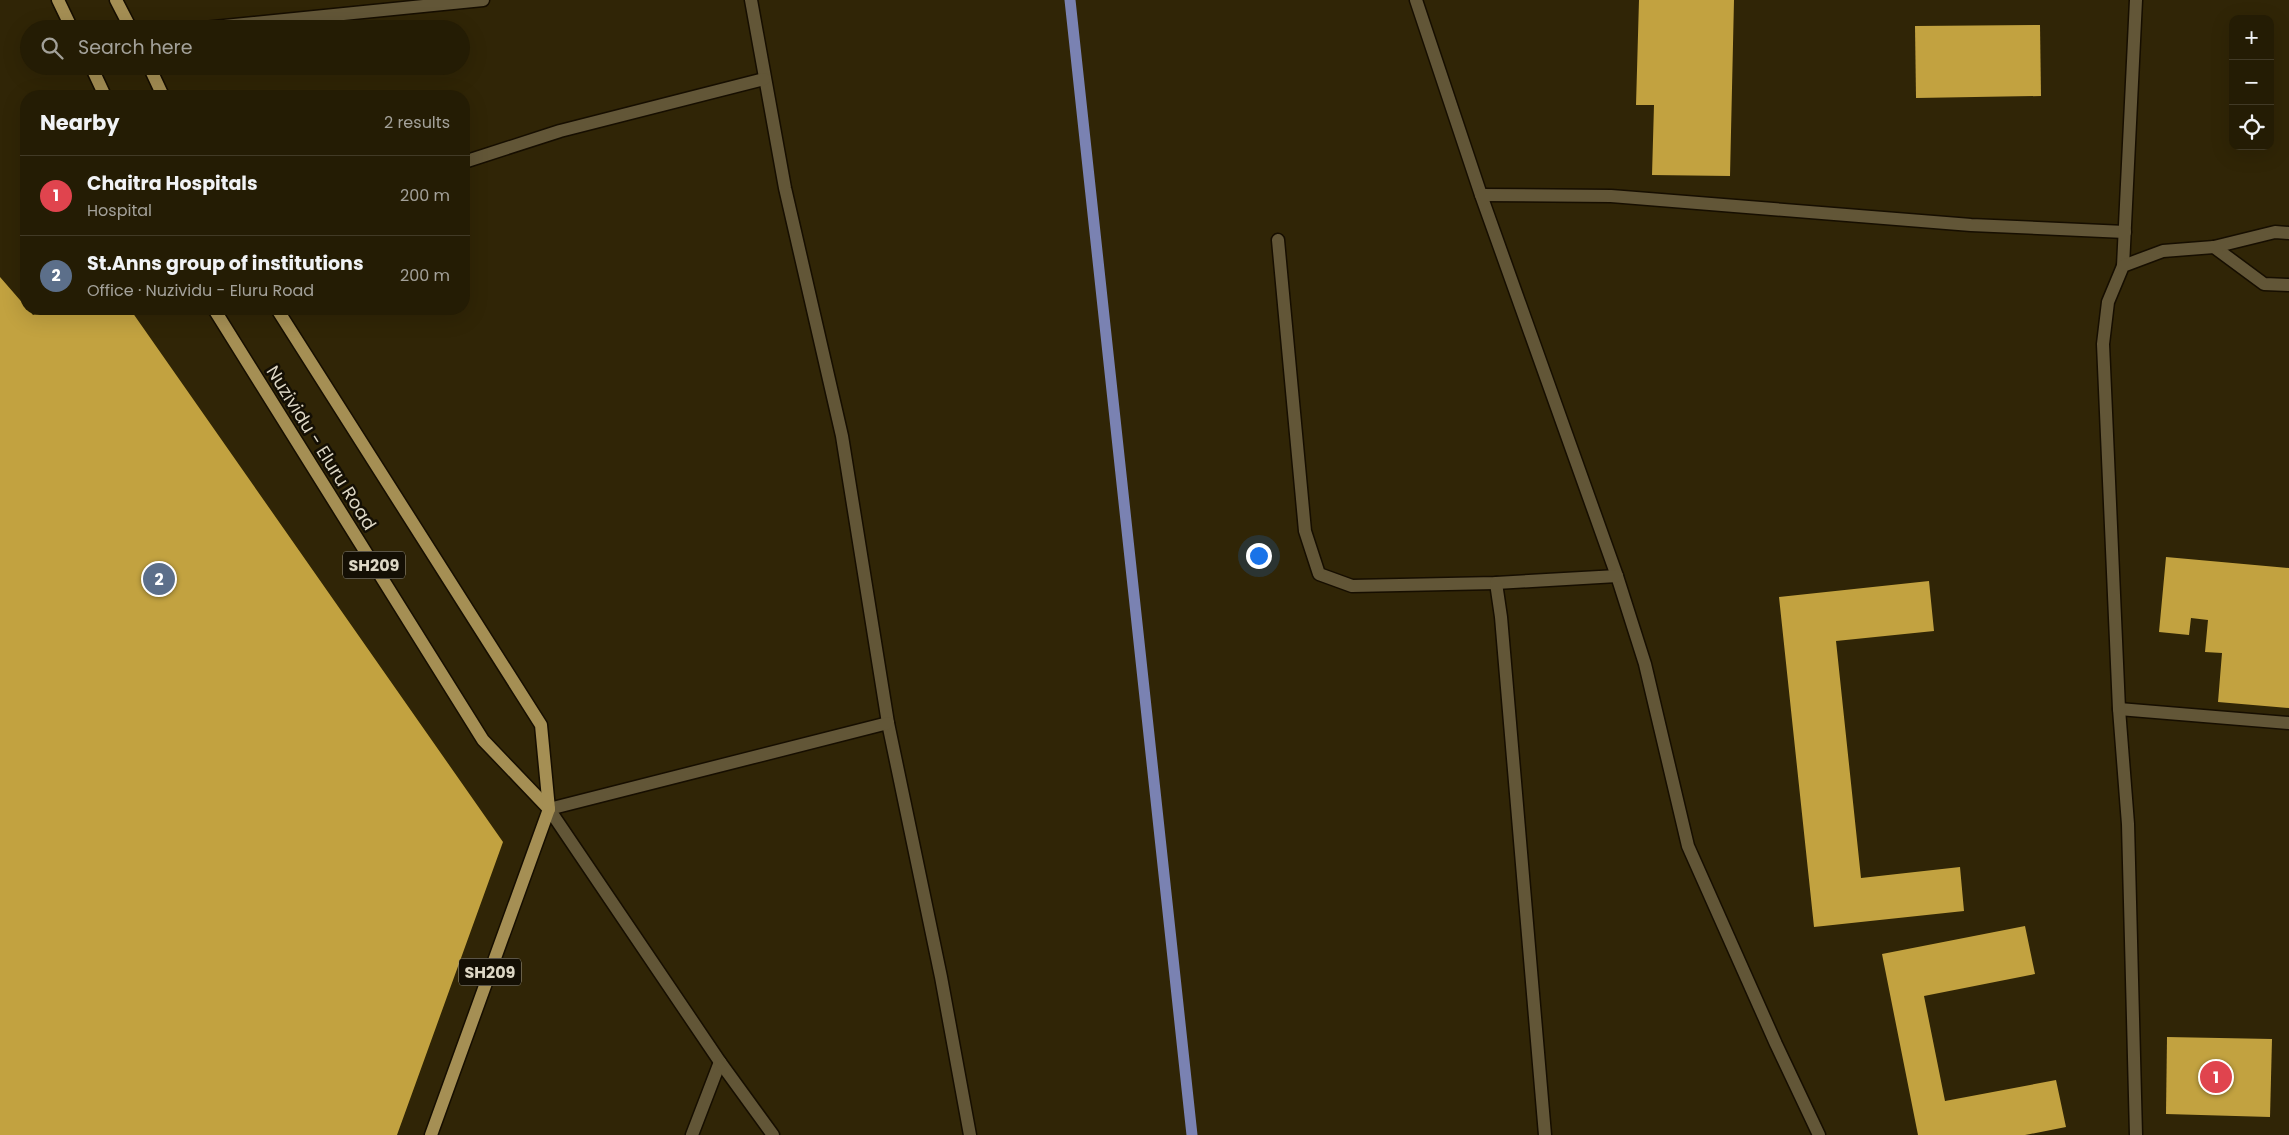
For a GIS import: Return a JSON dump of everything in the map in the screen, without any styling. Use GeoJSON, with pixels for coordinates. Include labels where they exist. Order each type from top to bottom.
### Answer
{"type":"FeatureCollection","features":[{"type":"Feature","properties":{"kind":"main road"},"geometry":{"type":"LineString","coordinates":[[58,0],[68,20]]}},
{"type":"Feature","properties":{"kind":"main road"},"geometry":{"type":"LineString","coordinates":[[116,0],[126,20]]}},
{"type":"Feature","properties":{"kind":"main road"},"geometry":{"type":"LineString","coordinates":[[95,75],[102,90]]}},
{"type":"Feature","properties":{"kind":"main road"},"geometry":{"type":"LineString","coordinates":[[153,75],[160,90]]}},
{"type":"Feature","properties":{"kind":"main road","name":"Nuzividu - Eluru Road"},"geometry":{"type":"LineString","coordinates":[[218,315],[483,740],[549,809]]}},
{"type":"Feature","properties":{"kind":"main road"},"geometry":{"type":"LineString","coordinates":[[282,315],[541,725],[549,809]]}},
{"type":"Feature","properties":{"kind":"main road","name":"SH209"},"geometry":{"type":"LineString","coordinates":[[431,1135],[549,809]]}},
{"type":"Feature","properties":{"kind":"street"},"geometry":{"type":"LineString","coordinates":[[284,20],[483,0]]}},
{"type":"Feature","properties":{"kind":"street"},"geometry":{"type":"LineString","coordinates":[[751,0],[764,79],[786,188],[842,436],[888,723],[941,977],[970,1135]]}},
{"type":"Feature","properties":{"kind":"street"},"geometry":{"type":"LineString","coordinates":[[1416,0],[1481,195],[1617,576],[1645,664],[1688,846],[1776,1044],[1819,1135]]}},
{"type":"Feature","properties":{"kind":"street"},"geometry":{"type":"LineString","coordinates":[[2134,1134],[2128,824],[2118,709],[2103,344],[2108,302],[2123,266],[2136,0]]}},
{"type":"Feature","properties":{"kind":"street"},"geometry":{"type":"LineString","coordinates":[[470,160],[560,131],[764,79]]}},
{"type":"Feature","properties":{"kind":"street"},"geometry":{"type":"LineString","coordinates":[[1481,195],[1611,196],[1971,225],[2125,232]]}},
{"type":"Feature","properties":{"kind":"street"},"geometry":{"type":"LineString","coordinates":[[2123,266],[2163,252],[2214,247],[2275,232],[2289,233]]}},
{"type":"Feature","properties":{"kind":"street"},"geometry":{"type":"LineString","coordinates":[[1278,240],[1305,531],[1319,574],[1352,586],[1496,583],[1617,576]]}},
{"type":"Feature","properties":{"kind":"street"},"geometry":{"type":"LineString","coordinates":[[2214,247],[2264,284],[2289,285]]}},
{"type":"Feature","properties":{"kind":"street"},"geometry":{"type":"LineString","coordinates":[[1496,583],[1501,617],[1545,1135]]}},
{"type":"Feature","properties":{"kind":"street"},"geometry":{"type":"LineString","coordinates":[[2118,709],[2289,722]]}},
{"type":"Feature","properties":{"kind":"street"},"geometry":{"type":"LineString","coordinates":[[773,1135],[720,1062],[549,809],[888,723]]}},
{"type":"Feature","properties":{"kind":"street"},"geometry":{"type":"LineString","coordinates":[[692,1135],[720,1062]]}},
{"type":"Feature","properties":{"kind":"building"},"geometry":{"type":"Polygon","coordinates":[[[1639,0],[1734,0],[1730,176],[1652,175],[1654,105],[1636,105],[1639,0]]]}},
{"type":"Feature","properties":{"kind":"building"},"geometry":{"type":"Polygon","coordinates":[[[2040,25],[2041,96],[1916,98],[1915,26],[2040,25]]]}},
{"type":"Feature","properties":{"kind":"building"},"geometry":{"type":"Polygon","coordinates":[[[0,277],[20,300],[20,315],[134,315],[503,842],[397,1135],[0,1135],[0,277]]]}},
{"type":"Feature","properties":{"kind":"building"},"geometry":{"type":"Polygon","coordinates":[[[2166,557],[2289,568],[2289,708],[2218,702],[2222,653],[2205,652],[2208,620],[2191,618],[2189,635],[2159,632],[2166,557]]]}},
{"type":"Feature","properties":{"kind":"building"},"geometry":{"type":"Polygon","coordinates":[[[1929,581],[1934,631],[1836,641],[1861,878],[1960,867],[1964,911],[1814,927],[1779,597],[1929,581]]]}},
{"type":"Feature","properties":{"kind":"building"},"geometry":{"type":"Polygon","coordinates":[[[2025,926],[2035,974],[1924,996],[1945,1101],[2056,1080],[2066,1127],[2025,1135],[1918,1135],[1882,954],[2025,926]]]}},
{"type":"Feature","properties":{"kind":"building"},"geometry":{"type":"Polygon","coordinates":[[[2167,1037],[2272,1039],[2270,1117],[2166,1114],[2167,1037]]]}},
{"type":"Feature","properties":{"kind":"waterway"},"geometry":{"type":"LineString","coordinates":[[1070,0],[1192,1135]]}},
{"type":"Feature","properties":{"kind":"place","name":"St.Anns group of institutions"},"geometry":{"type":"Point","coordinates":[159,579]}},
{"type":"Feature","properties":{"kind":"place","name":"Chaitra Hospitals"},"geometry":{"type":"Point","coordinates":[2216,1077]}}]}
